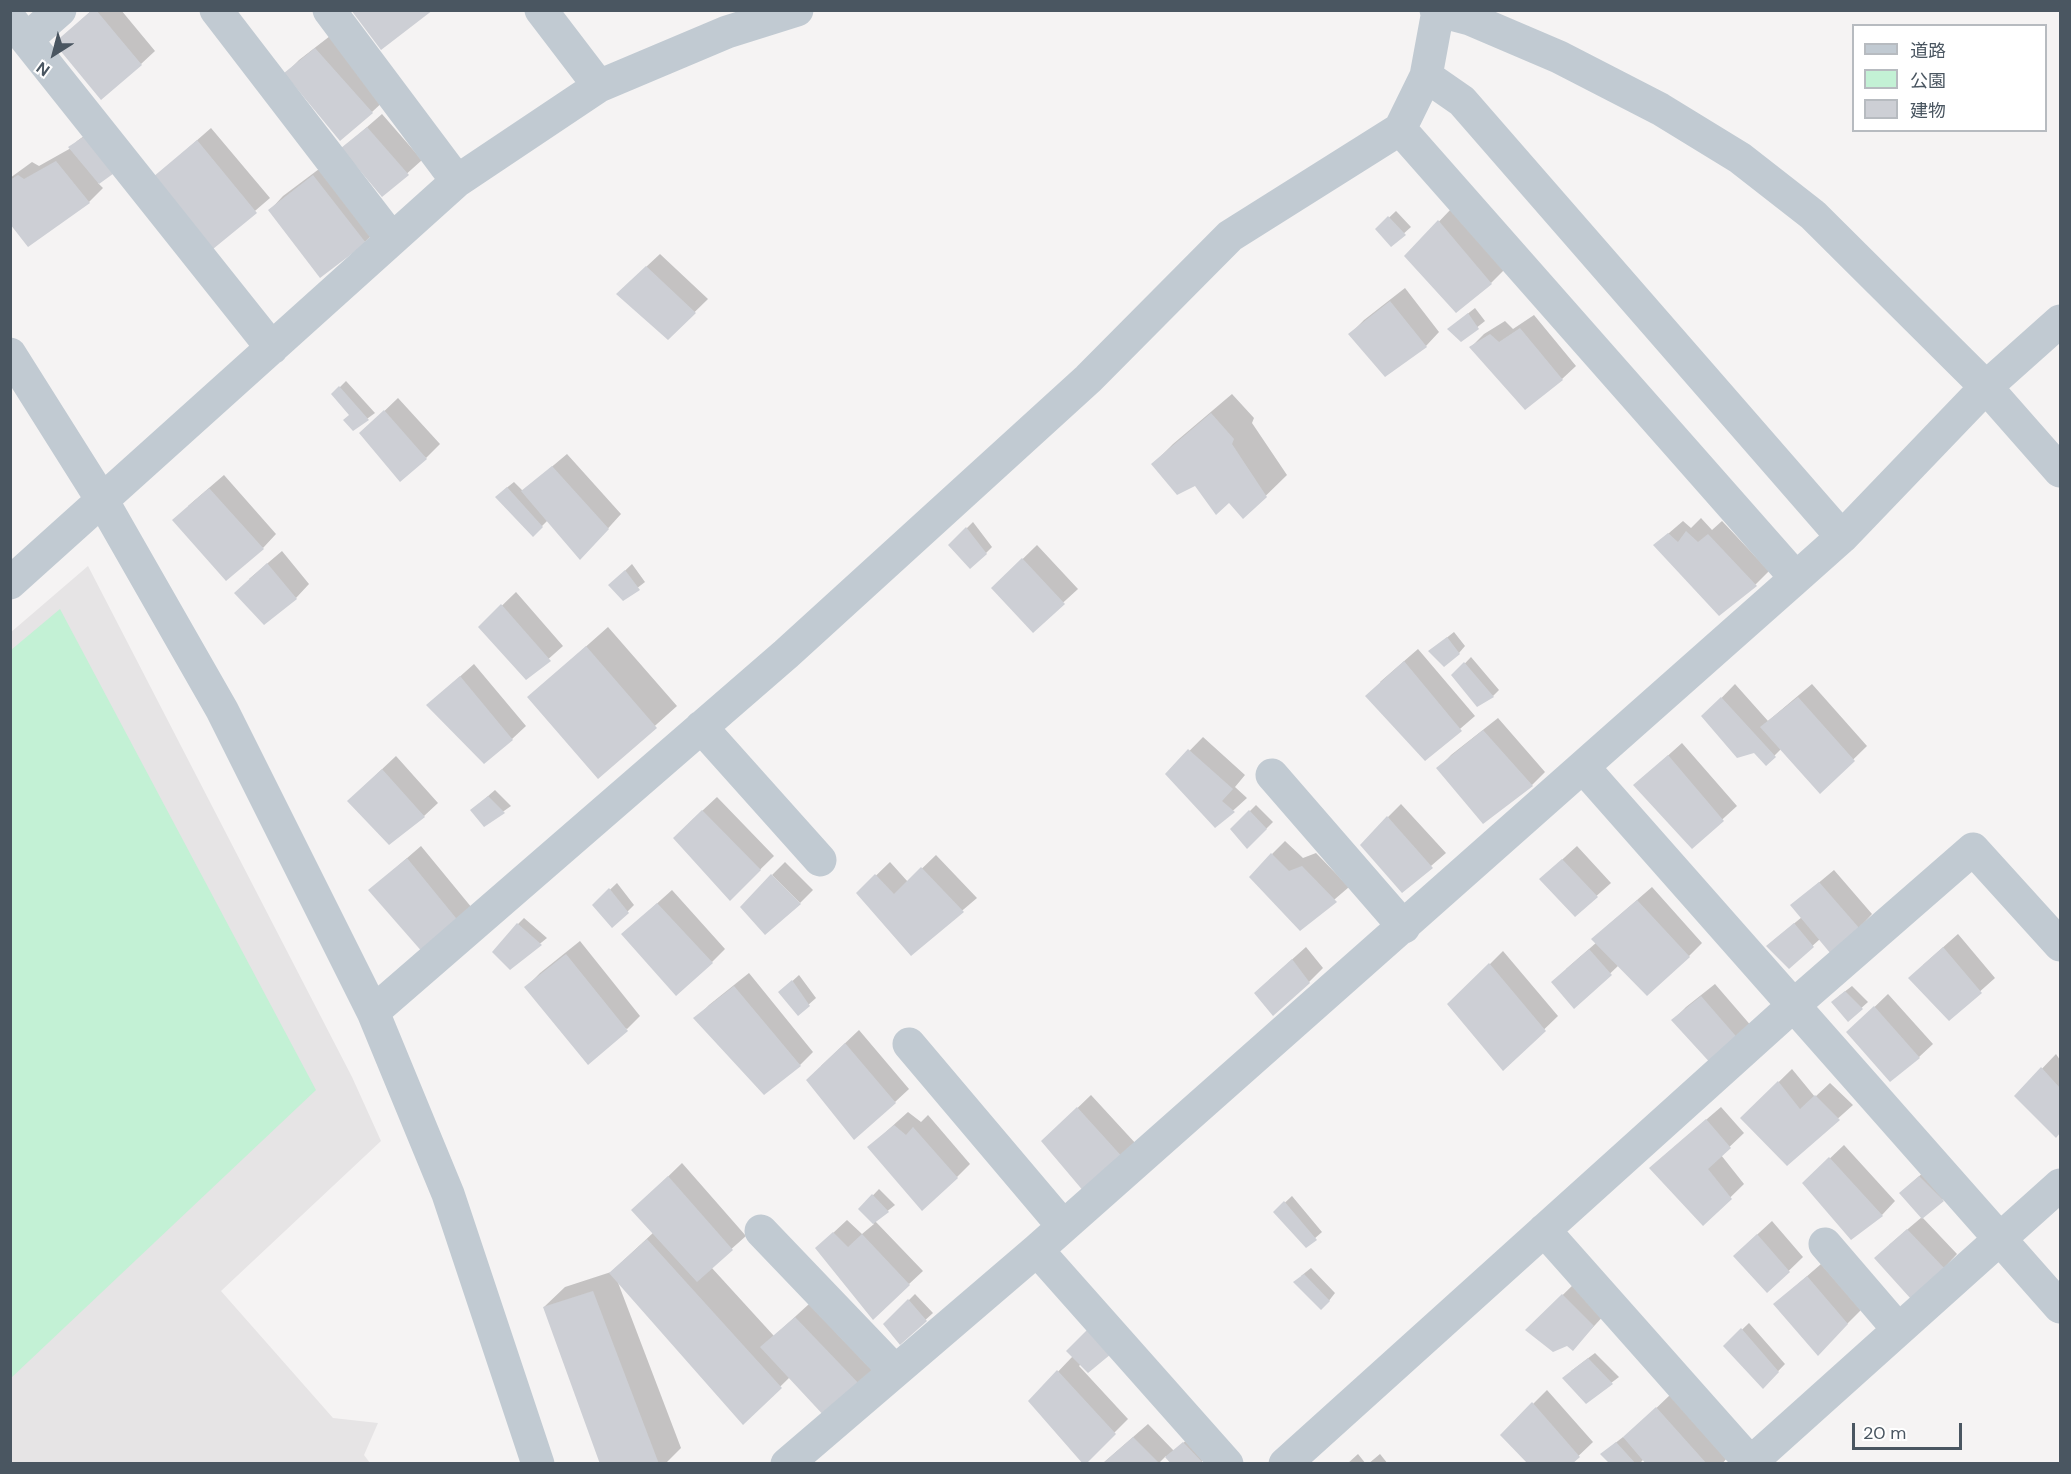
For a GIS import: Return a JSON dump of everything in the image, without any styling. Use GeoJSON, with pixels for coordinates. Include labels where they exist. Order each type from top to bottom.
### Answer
{"type":"FeatureCollection","features":[{"type":"Feature","properties":{"kind":"street"},"geometry":{"type":"LineString","coordinates":[[60,10],[19,29],[272,348]]}},
{"type":"Feature","properties":{"kind":"street"},"geometry":{"type":"LineString","coordinates":[[216,10],[392,239]]}},
{"type":"Feature","properties":{"kind":"street"},"geometry":{"type":"LineString","coordinates":[[328,10],[458,181]]}},
{"type":"Feature","properties":{"kind":"street"},"geometry":{"type":"LineString","coordinates":[[541,10],[599,86]]}},
{"type":"Feature","properties":{"kind":"street"},"geometry":{"type":"LineString","coordinates":[[10,583],[458,181],[599,86],[727,32],[797,10]]}},
{"type":"Feature","properties":{"kind":"street"},"geometry":{"type":"LineString","coordinates":[[373,1012],[795,646],[1088,379],[1230,236],[1400,129],[1426,76],[1437,11],[1470,19],[1559,57],[1660,109],[1740,158],[1813,215],[1986,387],[2061,471]]}},
{"type":"Feature","properties":{"kind":"street"},"geometry":{"type":"LineString","coordinates":[[1426,76],[1462,101],[1842,537]]}},
{"type":"Feature","properties":{"kind":"street"},"geometry":{"type":"LineString","coordinates":[[1400,129],[1796,578]]}},
{"type":"Feature","properties":{"kind":"street"},"geometry":{"type":"LineString","coordinates":[[787,1464],[1037,1250],[1842,537],[1986,387],[2061,321]]}},
{"type":"Feature","properties":{"kind":"street"},"geometry":{"type":"LineString","coordinates":[[10,354],[102,500],[222,710],[373,1012],[448,1194],[538,1464]]}},
{"type":"Feature","properties":{"kind":"street"},"geometry":{"type":"LineString","coordinates":[[702,727],[819,860]]}},
{"type":"Feature","properties":{"kind":"street"},"geometry":{"type":"LineString","coordinates":[[1583,767],[2061,1307]]}},
{"type":"Feature","properties":{"kind":"street"},"geometry":{"type":"LineString","coordinates":[[1272,775],[1404,927]]}},
{"type":"Feature","properties":{"kind":"street"},"geometry":{"type":"LineString","coordinates":[[1285,1464],[1794,1005],[1973,849],[2061,945]]}},
{"type":"Feature","properties":{"kind":"street"},"geometry":{"type":"LineString","coordinates":[[909,1044],[1063,1226]]}},
{"type":"Feature","properties":{"kind":"street"},"geometry":{"type":"LineString","coordinates":[[1544,1230],[1750,1463],[2061,1185]]}},
{"type":"Feature","properties":{"kind":"street"},"geometry":{"type":"LineString","coordinates":[[761,1231],[895,1371]]}},
{"type":"Feature","properties":{"kind":"street"},"geometry":{"type":"LineString","coordinates":[[1825,1244],[1898,1329]]}},
{"type":"Feature","properties":{"kind":"street"},"geometry":{"type":"LineString","coordinates":[[1037,1250],[1227,1464]]}},
{"type":"Feature","properties":{"kind":"shaded area"},"geometry":{"type":"Polygon","coordinates":[[[88,566],[352,1077],[381,1141],[221,1291],[333,1418],[378,1423],[364,1455],[370,1463],[11,1463],[10,633],[88,566]]]}},
{"type":"Feature","properties":{"kind":"green space"},"geometry":{"type":"Polygon","coordinates":[[[60,609],[316,1090],[11,1378],[11,650],[60,609]]]}},
{"type":"Feature","properties":{"kind":"building"},"geometry":{"type":"Polygon","coordinates":[[[92,10],[96,10],[142,65],[101,100],[54,43],[92,10]]]}},
{"type":"Feature","properties":{"kind":"building"},"geometry":{"type":"Polygon","coordinates":[[[351,10],[433,10],[381,50],[351,10]]]}},
{"type":"Feature","properties":{"kind":"building"},"geometry":{"type":"Polygon","coordinates":[[[315,48],[373,113],[340,141],[284,73],[315,48]]]}},
{"type":"Feature","properties":{"kind":"building"},"geometry":{"type":"Polygon","coordinates":[[[367,127],[409,175],[382,197],[341,148],[367,127]]]}},
{"type":"Feature","properties":{"kind":"building"},"geometry":{"type":"Polygon","coordinates":[[[88,134],[117,171],[99,184],[68,147],[88,134]]]}},
{"type":"Feature","properties":{"kind":"building"},"geometry":{"type":"Polygon","coordinates":[[[197,140],[257,213],[213,249],[153,177],[197,140]]]}},
{"type":"Feature","properties":{"kind":"building"},"geometry":{"type":"Polygon","coordinates":[[[56,161],[90,203],[28,247],[10,224],[10,180],[18,175],[24,179],[56,161]]]}},
{"type":"Feature","properties":{"kind":"building"},"geometry":{"type":"Polygon","coordinates":[[[313,175],[366,243],[320,278],[268,210],[313,175]]]}},
{"type":"Feature","properties":{"kind":"building"},"geometry":{"type":"Polygon","coordinates":[[[1388,216],[1406,235],[1391,247],[1375,229],[1388,216]]]}},
{"type":"Feature","properties":{"kind":"building"},"geometry":{"type":"Polygon","coordinates":[[[1438,220],[1492,284],[1456,313],[1404,256],[1438,220]]]}},
{"type":"Feature","properties":{"kind":"building"},"geometry":{"type":"Polygon","coordinates":[[[646,266],[696,313],[668,340],[616,294],[646,266]]]}},
{"type":"Feature","properties":{"kind":"building"},"geometry":{"type":"Polygon","coordinates":[[[1390,301],[1427,347],[1385,377],[1348,334],[1390,301]]]}},
{"type":"Feature","properties":{"kind":"building"},"geometry":{"type":"Polygon","coordinates":[[[1468,313],[1479,329],[1461,342],[1447,329],[1468,313]]]}},
{"type":"Feature","properties":{"kind":"building"},"geometry":{"type":"Polygon","coordinates":[[[1520,328],[1563,380],[1525,410],[1469,347],[1490,334],[1499,342],[1520,328]]]}},
{"type":"Feature","properties":{"kind":"building"},"geometry":{"type":"Polygon","coordinates":[[[339,386],[369,420],[353,431],[343,420],[349,415],[331,394],[339,386]]]}},
{"type":"Feature","properties":{"kind":"building"},"geometry":{"type":"Polygon","coordinates":[[[384,410],[427,459],[400,482],[359,433],[384,410]]]}},
{"type":"Feature","properties":{"kind":"building"},"geometry":{"type":"Polygon","coordinates":[[[1211,413],[1234,439],[1232,444],[1267,497],[1243,519],[1229,503],[1216,515],[1195,486],[1177,495],[1151,464],[1211,413]]]}},
{"type":"Feature","properties":{"kind":"building"},"geometry":{"type":"Polygon","coordinates":[[[552,466],[609,529],[580,560],[521,491],[552,466]]]}},
{"type":"Feature","properties":{"kind":"building"},"geometry":{"type":"Polygon","coordinates":[[[507,487],[543,527],[533,537],[495,497],[507,487]]]}},
{"type":"Feature","properties":{"kind":"building"},"geometry":{"type":"Polygon","coordinates":[[[209,488],[264,549],[226,581],[172,520],[209,488]]]}},
{"type":"Feature","properties":{"kind":"building"},"geometry":{"type":"Polygon","coordinates":[[[966,527],[987,554],[970,569],[948,545],[966,527]]]}},
{"type":"Feature","properties":{"kind":"building"},"geometry":{"type":"Polygon","coordinates":[[[1686,531],[1698,542],[1708,534],[1757,586],[1719,616],[1653,545],[1668,533],[1678,542],[1686,531]]]}},
{"type":"Feature","properties":{"kind":"building"},"geometry":{"type":"Polygon","coordinates":[[[1022,558],[1065,604],[1033,633],[991,588],[1022,558]]]}},
{"type":"Feature","properties":{"kind":"building"},"geometry":{"type":"Polygon","coordinates":[[[267,563],[297,599],[264,625],[234,593],[267,563]]]}},
{"type":"Feature","properties":{"kind":"building"},"geometry":{"type":"Polygon","coordinates":[[[625,570],[640,590],[623,601],[608,585],[625,570]]]}},
{"type":"Feature","properties":{"kind":"building"},"geometry":{"type":"Polygon","coordinates":[[[501,604],[551,661],[526,680],[478,627],[501,604]]]}},
{"type":"Feature","properties":{"kind":"building"},"geometry":{"type":"Polygon","coordinates":[[[1447,637],[1460,654],[1444,667],[1428,651],[1447,637]]]}},
{"type":"Feature","properties":{"kind":"building"},"geometry":{"type":"Polygon","coordinates":[[[586,646],[657,728],[598,779],[527,697],[586,646]]]}},
{"type":"Feature","properties":{"kind":"building"},"geometry":{"type":"Polygon","coordinates":[[[1404,661],[1462,731],[1425,761],[1365,696],[1404,661]]]}},
{"type":"Feature","properties":{"kind":"building"},"geometry":{"type":"Polygon","coordinates":[[[1464,662],[1494,697],[1477,707],[1451,675],[1464,662]]]}},
{"type":"Feature","properties":{"kind":"building"},"geometry":{"type":"Polygon","coordinates":[[[460,676],[513,740],[484,764],[426,705],[460,676]]]}},
{"type":"Feature","properties":{"kind":"building"},"geometry":{"type":"Polygon","coordinates":[[[1721,697],[1776,757],[1766,766],[1754,753],[1737,758],[1701,716],[1721,697]]]}},
{"type":"Feature","properties":{"kind":"building"},"geometry":{"type":"Polygon","coordinates":[[[1798,697],[1855,761],[1820,794],[1760,727],[1798,697]]]}},
{"type":"Feature","properties":{"kind":"building"},"geometry":{"type":"Polygon","coordinates":[[[1483,730],[1533,786],[1483,824],[1436,768],[1483,730]]]}},
{"type":"Feature","properties":{"kind":"building"},"geometry":{"type":"Polygon","coordinates":[[[1188,749],[1233,789],[1222,801],[1235,812],[1215,828],[1165,774],[1188,749]]]}},
{"type":"Feature","properties":{"kind":"building"},"geometry":{"type":"Polygon","coordinates":[[[1668,755],[1724,821],[1692,849],[1633,785],[1668,755]]]}},
{"type":"Feature","properties":{"kind":"building"},"geometry":{"type":"Polygon","coordinates":[[[382,769],[425,817],[389,845],[347,801],[382,769]]]}},
{"type":"Feature","properties":{"kind":"building"},"geometry":{"type":"Polygon","coordinates":[[[488,796],[505,813],[484,827],[470,810],[488,796]]]}},
{"type":"Feature","properties":{"kind":"building"},"geometry":{"type":"Polygon","coordinates":[[[702,810],[761,870],[730,901],[673,838],[702,810]]]}},
{"type":"Feature","properties":{"kind":"building"},"geometry":{"type":"Polygon","coordinates":[[[1249,810],[1267,829],[1247,849],[1230,829],[1249,810]]]}},
{"type":"Feature","properties":{"kind":"building"},"geometry":{"type":"Polygon","coordinates":[[[1387,816],[1433,868],[1402,893],[1360,845],[1387,816]]]}},
{"type":"Feature","properties":{"kind":"building"},"geometry":{"type":"Polygon","coordinates":[[[1271,853],[1289,871],[1302,866],[1337,902],[1300,931],[1249,877],[1271,853]]]}},
{"type":"Feature","properties":{"kind":"building"},"geometry":{"type":"Polygon","coordinates":[[[407,858],[460,923],[424,954],[368,890],[407,858]]]}},
{"type":"Feature","properties":{"kind":"building"},"geometry":{"type":"Polygon","coordinates":[[[1562,859],[1598,897],[1575,917],[1539,879],[1562,859]]]}},
{"type":"Feature","properties":{"kind":"building"},"geometry":{"type":"Polygon","coordinates":[[[921,867],[964,912],[911,956],[856,893],[875,874],[894,894],[921,867]]]}},
{"type":"Feature","properties":{"kind":"building"},"geometry":{"type":"Polygon","coordinates":[[[771,874],[801,904],[765,935],[740,907],[771,874]]]}},
{"type":"Feature","properties":{"kind":"building"},"geometry":{"type":"Polygon","coordinates":[[[1819,882],[1860,929],[1831,954],[1790,905],[1819,882]]]}},
{"type":"Feature","properties":{"kind":"building"},"geometry":{"type":"Polygon","coordinates":[[[609,888],[629,913],[612,928],[592,905],[609,888]]]}},
{"type":"Feature","properties":{"kind":"building"},"geometry":{"type":"Polygon","coordinates":[[[1637,900],[1690,957],[1647,996],[1591,939],[1637,900]]]}},
{"type":"Feature","properties":{"kind":"building"},"geometry":{"type":"Polygon","coordinates":[[[657,903],[713,963],[676,996],[621,934],[657,903]]]}},
{"type":"Feature","properties":{"kind":"building"},"geometry":{"type":"Polygon","coordinates":[[[517,923],[542,945],[510,970],[492,952],[517,923]]]}},
{"type":"Feature","properties":{"kind":"building"},"geometry":{"type":"Polygon","coordinates":[[[1794,923],[1814,947],[1789,969],[1766,946],[1794,923]]]}},
{"type":"Feature","properties":{"kind":"building"},"geometry":{"type":"Polygon","coordinates":[[[1943,947],[1982,993],[1949,1021],[1908,978],[1943,947]]]}},
{"type":"Feature","properties":{"kind":"building"},"geometry":{"type":"Polygon","coordinates":[[[1589,949],[1612,975],[1574,1009],[1551,982],[1589,949]]]}},
{"type":"Feature","properties":{"kind":"building"},"geometry":{"type":"Polygon","coordinates":[[[566,954],[628,1031],[588,1065],[524,987],[566,954]]]}},
{"type":"Feature","properties":{"kind":"building"},"geometry":{"type":"Polygon","coordinates":[[[1292,959],[1310,983],[1273,1016],[1254,993],[1292,959]]]}},
{"type":"Feature","properties":{"kind":"building"},"geometry":{"type":"Polygon","coordinates":[[[1489,963],[1546,1031],[1503,1071],[1447,1004],[1489,963]]]}},
{"type":"Feature","properties":{"kind":"building"},"geometry":{"type":"Polygon","coordinates":[[[792,980],[810,1006],[798,1016],[778,992],[792,980]]]}},
{"type":"Feature","properties":{"kind":"building"},"geometry":{"type":"Polygon","coordinates":[[[734,986],[801,1066],[764,1095],[693,1018],[734,986]]]}},
{"type":"Feature","properties":{"kind":"building"},"geometry":{"type":"Polygon","coordinates":[[[1845,991],[1863,1009],[1848,1022],[1831,1002],[1845,991]]]}},
{"type":"Feature","properties":{"kind":"building"},"geometry":{"type":"Polygon","coordinates":[[[1701,996],[1741,1042],[1714,1067],[1671,1020],[1701,996]]]}},
{"type":"Feature","properties":{"kind":"building"},"geometry":{"type":"Polygon","coordinates":[[[1874,1006],[1920,1058],[1890,1082],[1846,1032],[1874,1006]]]}},
{"type":"Feature","properties":{"kind":"building"},"geometry":{"type":"Polygon","coordinates":[[[845,1043],[896,1103],[854,1140],[806,1080],[845,1043]]]}},
{"type":"Feature","properties":{"kind":"building"},"geometry":{"type":"Polygon","coordinates":[[[2041,1067],[2060,1088],[2060,1133],[2056,1138],[2014,1096],[2041,1067]]]}},
{"type":"Feature","properties":{"kind":"building"},"geometry":{"type":"Polygon","coordinates":[[[1778,1081],[1800,1109],[1815,1095],[1840,1120],[1787,1166],[1740,1118],[1778,1081]]]}},
{"type":"Feature","properties":{"kind":"building"},"geometry":{"type":"Polygon","coordinates":[[[1077,1107],[1125,1160],[1085,1193],[1041,1141],[1077,1107]]]}},
{"type":"Feature","properties":{"kind":"building"},"geometry":{"type":"Polygon","coordinates":[[[1706,1119],[1731,1148],[1708,1169],[1732,1199],[1703,1226],[1649,1168],[1706,1119]]]}},
{"type":"Feature","properties":{"kind":"building"},"geometry":{"type":"Polygon","coordinates":[[[894,1125],[906,1135],[913,1127],[958,1178],[922,1211],[867,1147],[894,1125]]]}},
{"type":"Feature","properties":{"kind":"building"},"geometry":{"type":"Polygon","coordinates":[[[1829,1157],[1883,1216],[1851,1240],[1802,1183],[1829,1157]]]}},
{"type":"Feature","properties":{"kind":"building"},"geometry":{"type":"Polygon","coordinates":[[[668,1176],[733,1250],[697,1282],[631,1210],[668,1176]]]}},
{"type":"Feature","properties":{"kind":"building"},"geometry":{"type":"Polygon","coordinates":[[[1919,1176],[1944,1201],[1922,1219],[1899,1193],[1919,1176]]]}},
{"type":"Feature","properties":{"kind":"building"},"geometry":{"type":"Polygon","coordinates":[[[872,1194],[889,1212],[873,1224],[858,1209],[872,1194]]]}},
{"type":"Feature","properties":{"kind":"building"},"geometry":{"type":"Polygon","coordinates":[[[1284,1201],[1317,1240],[1306,1248],[1273,1212],[1284,1201]]]}},
{"type":"Feature","properties":{"kind":"building"},"geometry":{"type":"Polygon","coordinates":[[[1907,1229],[1945,1269],[1911,1299],[1874,1258],[1907,1229]]]}},
{"type":"Feature","properties":{"kind":"building"},"geometry":{"type":"Polygon","coordinates":[[[833,1232],[848,1247],[862,1234],[910,1285],[873,1320],[815,1248],[833,1232]]]}},
{"type":"Feature","properties":{"kind":"building"},"geometry":{"type":"Polygon","coordinates":[[[1757,1234],[1790,1272],[1767,1293],[1733,1256],[1757,1234]]]}},
{"type":"Feature","properties":{"kind":"building"},"geometry":{"type":"Polygon","coordinates":[[[647,1239],[782,1388],[743,1425],[609,1273],[647,1239]]]}},
{"type":"Feature","properties":{"kind":"building"},"geometry":{"type":"Polygon","coordinates":[[[1304,1274],[1330,1301],[1321,1310],[1293,1282],[1304,1274]]]}},
{"type":"Feature","properties":{"kind":"building"},"geometry":{"type":"Polygon","coordinates":[[[1807,1276],[1848,1324],[1818,1356],[1773,1304],[1807,1276]]]}},
{"type":"Feature","properties":{"kind":"building"},"geometry":{"type":"Polygon","coordinates":[[[593,1291],[659,1464],[600,1464],[543,1307],[593,1291]]]}},
{"type":"Feature","properties":{"kind":"building"},"geometry":{"type":"Polygon","coordinates":[[[1562,1294],[1594,1326],[1573,1351],[1567,1346],[1553,1352],[1525,1330],[1562,1294]]]}},
{"type":"Feature","properties":{"kind":"building"},"geometry":{"type":"Polygon","coordinates":[[[908,1299],[927,1321],[900,1345],[883,1324],[908,1299]]]}},
{"type":"Feature","properties":{"kind":"building"},"geometry":{"type":"Polygon","coordinates":[[[795,1317],[863,1388],[827,1419],[760,1347],[795,1317]]]}},
{"type":"Feature","properties":{"kind":"building"},"geometry":{"type":"Polygon","coordinates":[[[1741,1328],[1779,1372],[1763,1389],[1723,1346],[1741,1328]]]}},
{"type":"Feature","properties":{"kind":"building"},"geometry":{"type":"Polygon","coordinates":[[[1087,1330],[1111,1354],[1088,1373],[1066,1351],[1087,1330]]]}},
{"type":"Feature","properties":{"kind":"building"},"geometry":{"type":"Polygon","coordinates":[[[1588,1358],[1613,1384],[1586,1404],[1562,1378],[1588,1358]]]}},
{"type":"Feature","properties":{"kind":"building"},"geometry":{"type":"Polygon","coordinates":[[[1057,1370],[1116,1434],[1086,1464],[1083,1464],[1028,1401],[1057,1370]]]}},
{"type":"Feature","properties":{"kind":"building"},"geometry":{"type":"Polygon","coordinates":[[[1532,1402],[1580,1457],[1572,1464],[1528,1464],[1500,1435],[1532,1402]]]}},
{"type":"Feature","properties":{"kind":"building"},"geometry":{"type":"Polygon","coordinates":[[[1656,1407],[1707,1464],[1646,1464],[1623,1437],[1656,1407]]]}},
{"type":"Feature","properties":{"kind":"building"},"geometry":{"type":"Polygon","coordinates":[[[1133,1437],[1160,1464],[1102,1464],[1133,1437]]]}},
{"type":"Feature","properties":{"kind":"building"},"geometry":{"type":"Polygon","coordinates":[[[1183,1442],[1204,1464],[1171,1464],[1165,1457],[1183,1442]]]}},
{"type":"Feature","properties":{"kind":"building"},"geometry":{"type":"Polygon","coordinates":[[[1616,1442],[1636,1464],[1610,1464],[1600,1454],[1616,1442]]]}}]}
